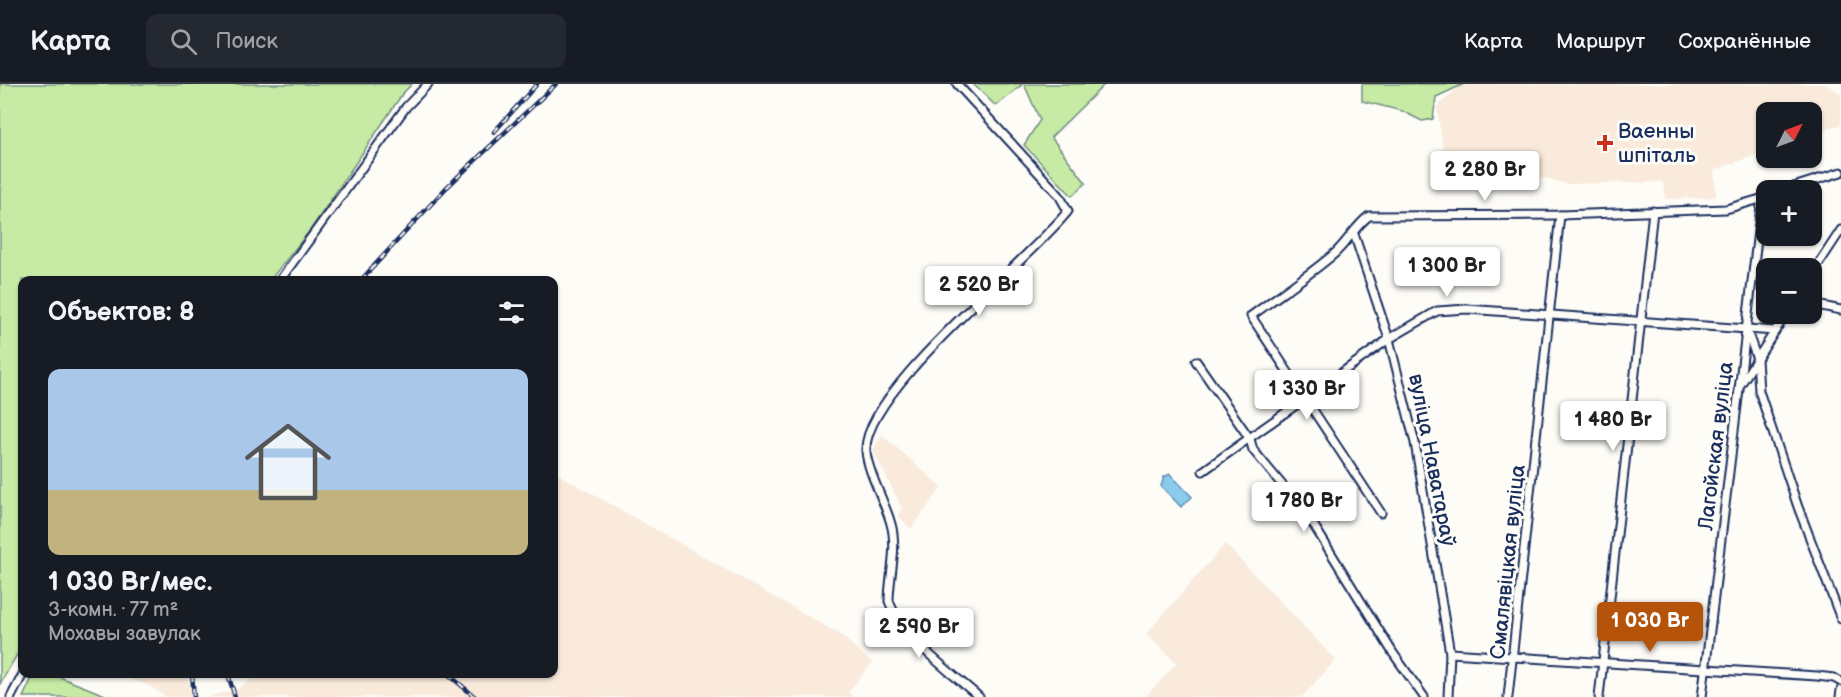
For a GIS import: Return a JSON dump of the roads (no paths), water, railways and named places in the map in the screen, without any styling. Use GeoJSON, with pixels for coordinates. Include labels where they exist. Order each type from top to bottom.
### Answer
{"type":"FeatureCollection","features":[{"type":"Feature","properties":{"kind":"street"},"geometry":{"type":"LineString","coordinates":[[283,276],[406,107],[428,84]]}},
{"type":"Feature","properties":{"kind":"street"},"geometry":{"type":"LineString","coordinates":[[957,84],[1059,195],[1068,211],[929,351],[894,392],[869,432],[866,452],[892,527],[889,601],[899,623],[911,636],[979,697]]}},
{"type":"Feature","properties":{"kind":"street"},"geometry":{"type":"LineString","coordinates":[[1816,180],[1841,172]]}},
{"type":"Feature","properties":{"kind":"street"},"geometry":{"type":"LineString","coordinates":[[1381,513],[1251,316],[1335,253],[1354,234],[1359,224],[1369,216],[1560,215],[1726,209],[1756,200]]}},
{"type":"Feature","properties":{"kind":"street"},"geometry":{"type":"LineString","coordinates":[[1599,697],[1653,211]]}},
{"type":"Feature","properties":{"kind":"street","name":"Смалявіцкая вуліца"},"geometry":{"type":"LineString","coordinates":[[1508,697],[1560,215]]}},
{"type":"Feature","properties":{"kind":"street"},"geometry":{"type":"LineString","coordinates":[[1822,259],[1841,230]]}},
{"type":"Feature","properties":{"kind":"street","name":"вуліца Наватараў"},"geometry":{"type":"LineString","coordinates":[[1354,234],[1389,339],[1415,443],[1450,652],[1448,697]]}},
{"type":"Feature","properties":{"kind":"street","name":"Лагойская вуліца"},"geometry":{"type":"LineString","coordinates":[[1702,697],[1758,246]]}},
{"type":"Feature","properties":{"kind":"street"},"geometry":{"type":"LineString","coordinates":[[1822,306],[1841,310]]}},
{"type":"Feature","properties":{"kind":"street"},"geometry":{"type":"LineString","coordinates":[[1203,471],[1389,339],[1437,311],[1467,309],[1775,331]]}},
{"type":"Feature","properties":{"kind":"street"},"geometry":{"type":"LineString","coordinates":[[1739,387],[1780,324]]}},
{"type":"Feature","properties":{"kind":"street"},"geometry":{"type":"LineString","coordinates":[[1747,328],[1757,359],[1759,391],[1798,507],[1841,619]]}},
{"type":"Feature","properties":{"kind":"street"},"geometry":{"type":"LineString","coordinates":[[1196,361],[1250,439],[1253,450],[1308,516],[1393,653],[1424,697]]}},
{"type":"Feature","properties":{"kind":"street"},"geometry":{"type":"LineString","coordinates":[[1450,652],[1817,676],[1834,678],[1841,682]]}},
{"type":"Feature","properties":{"kind":"street"},"geometry":{"type":"LineString","coordinates":[[11,697],[21,678]]}},
{"type":"Feature","properties":{"kind":"street"},"geometry":{"type":"LineString","coordinates":[[1840,697],[1841,690]]}},
{"type":"Feature","properties":{"kind":"water"},"geometry":{"type":"Polygon","coordinates":[[[1170,474],[1192,497],[1181,507],[1161,486],[1164,477],[1170,474]]]}},
{"type":"Feature","properties":{"kind":"railway"},"geometry":{"type":"LineString","coordinates":[[494,132],[537,84]]}},
{"type":"Feature","properties":{"kind":"railway"},"geometry":{"type":"LineString","coordinates":[[365,276],[446,188],[556,84]]}},
{"type":"Feature","properties":{"kind":"railway"},"geometry":{"type":"LineString","coordinates":[[192,678],[194,697]]}},
{"type":"Feature","properties":{"kind":"railway"},"geometry":{"type":"LineString","coordinates":[[229,678],[235,697]]}},
{"type":"Feature","properties":{"kind":"railway"},"geometry":{"type":"LineString","coordinates":[[453,678],[475,697]]}},
{"type":"Feature","properties":{"kind":"place","name":"Ваенны шпіталь"},"geometry":{"type":"Point","coordinates":[1605,143]}}]}
